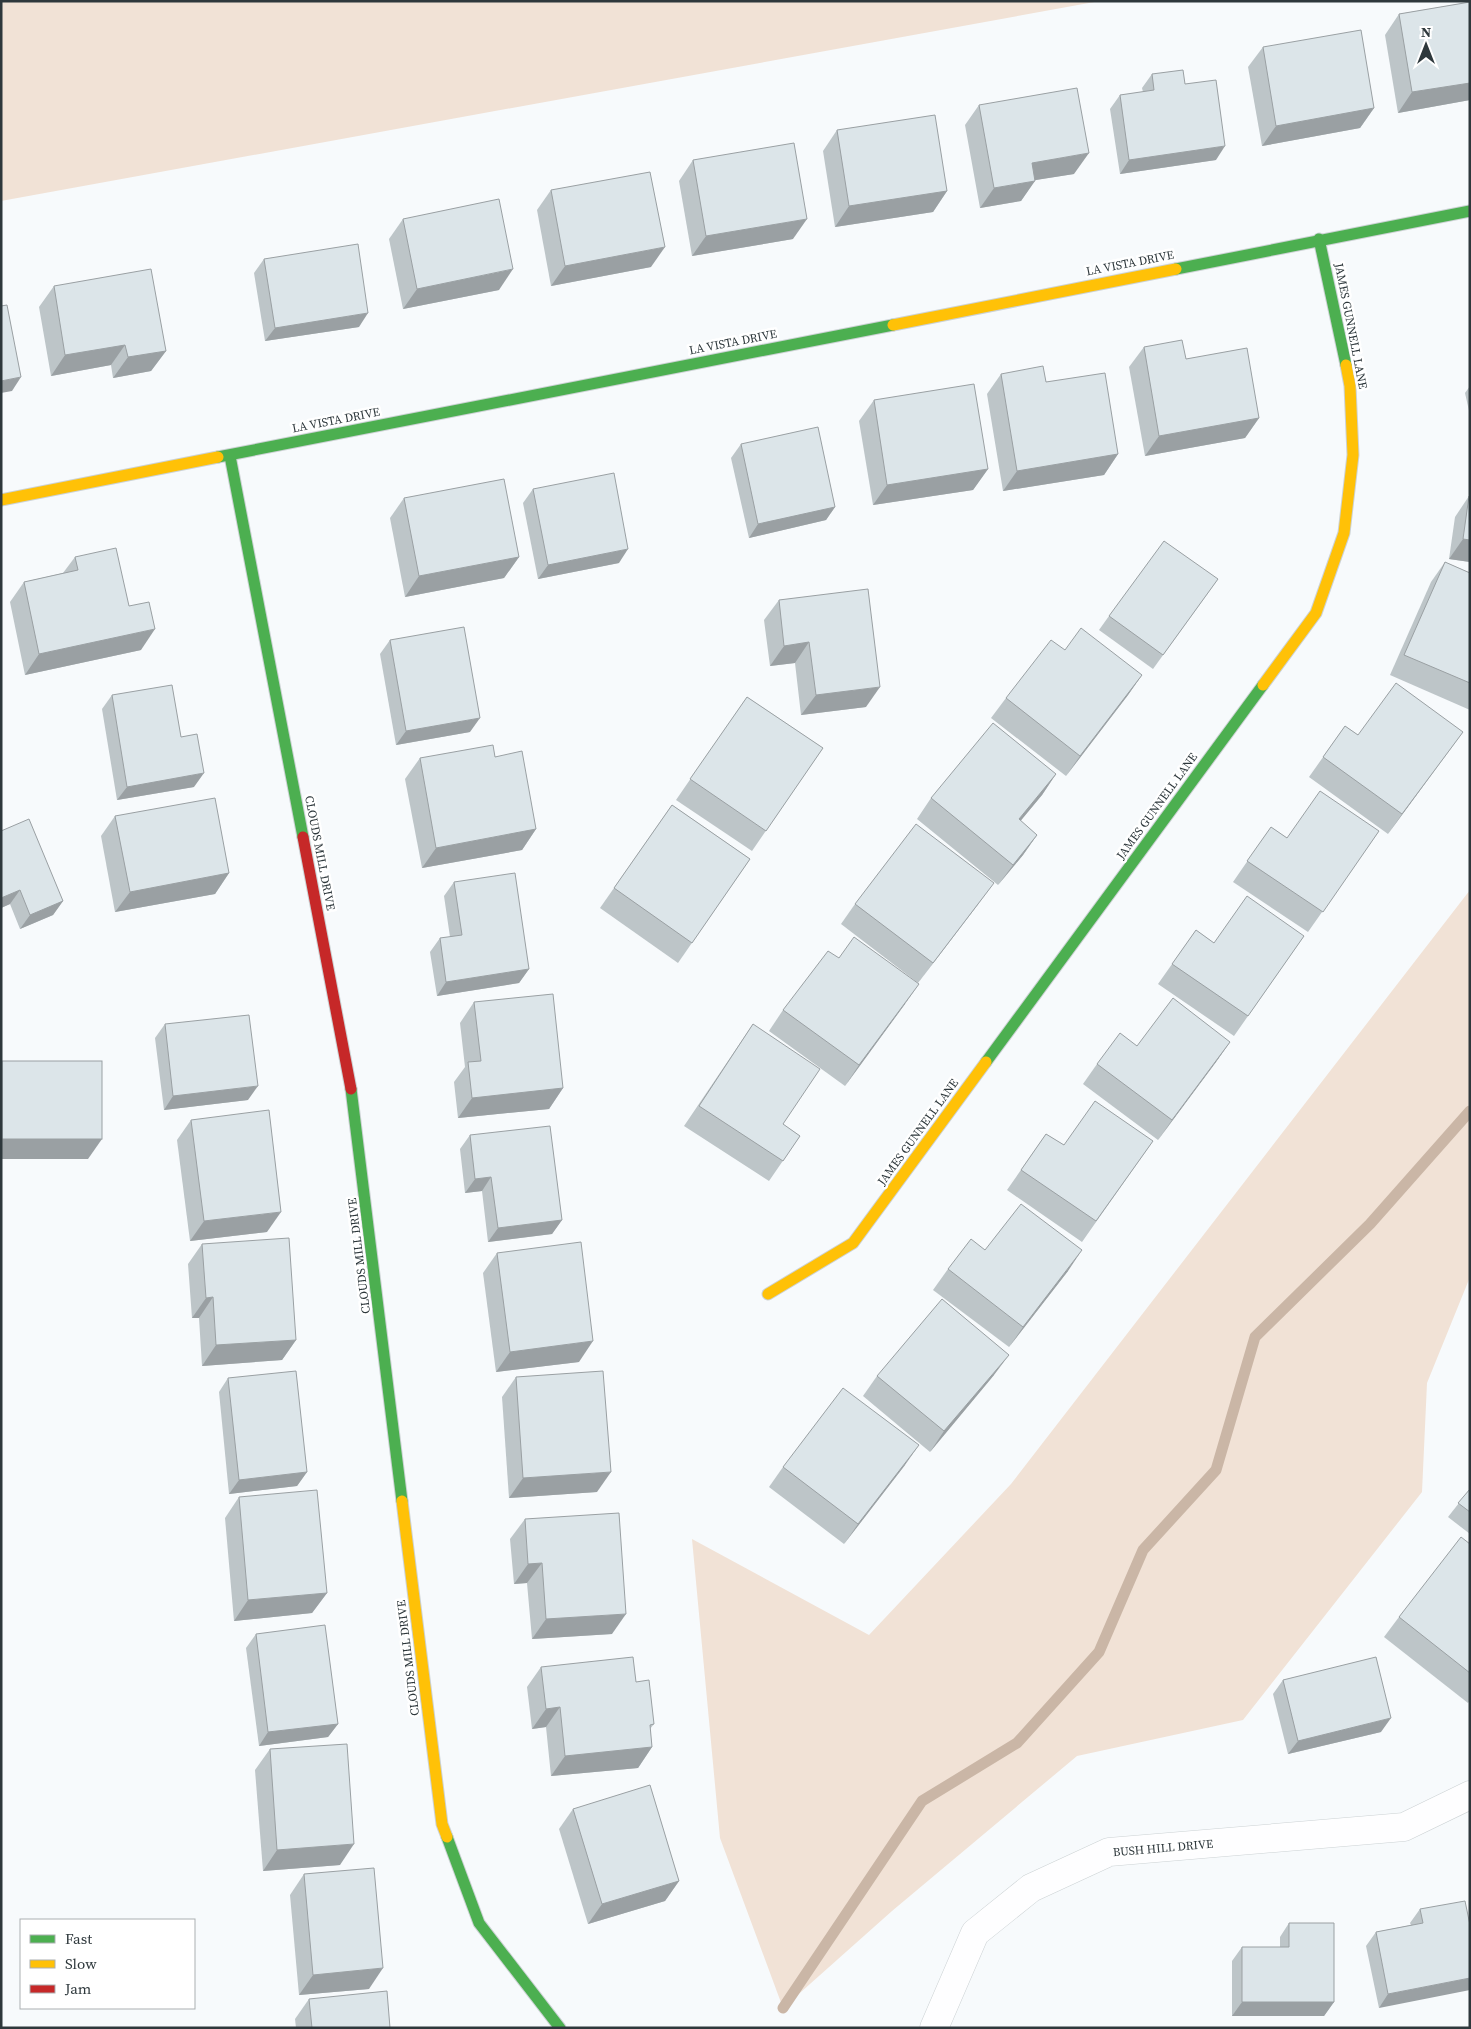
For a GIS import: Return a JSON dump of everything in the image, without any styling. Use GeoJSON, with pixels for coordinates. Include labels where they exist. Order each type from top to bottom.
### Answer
{"type":"FeatureCollection","features":[{"type":"Feature","properties":{"kind":"street","name":"LA VISTA DRIVE"},"geometry":{"type":"LineString","coordinates":[[1,500],[1319,239],[1470,211]]}},
{"type":"Feature","properties":{"kind":"street","name":"JAMES GUNNELL LANE"},"geometry":{"type":"LineString","coordinates":[[768,1294],[853,1243],[1316,613],[1344,533],[1353,455],[1350,386],[1319,239]]}},
{"type":"Feature","properties":{"kind":"street","name":"CLOUDS MILL DRIVE"},"geometry":{"type":"LineString","coordinates":[[230,456],[354,1100],[442,1824],[479,1923],[560,2028]]}},
{"type":"Feature","properties":{"kind":"street","name":"BUSH HILL DRIVE"},"geometry":{"type":"LineString","coordinates":[[934,2028],[975,1933],[1031,1888],[1109,1852],[1404,1827],[1470,1795]]}},
{"type":"Feature","properties":{"kind":"shaded area"},"geometry":{"type":"Polygon","coordinates":[[[1,1],[1100,1],[1,201],[1,1]]]}},
{"type":"Feature","properties":{"kind":"shaded area"},"geometry":{"type":"Polygon","coordinates":[[[1470,890],[1470,1277],[1427,1383],[1422,1492],[1243,1720],[1077,1756],[892,1911],[783,2008],[720,1838],[692,1539],[869,1635],[1011,1484],[1470,890]]]}},
{"type":"Feature","properties":{"kind":"building"},"geometry":{"type":"Polygon","coordinates":[[[1470,2],[1470,83],[1412,92],[1399,14],[1470,2]]]}},
{"type":"Feature","properties":{"kind":"building"},"geometry":{"type":"Polygon","coordinates":[[[1361,30],[1374,108],[1276,126],[1263,47],[1361,30]]]}},
{"type":"Feature","properties":{"kind":"building"},"geometry":{"type":"Polygon","coordinates":[[[1183,70],[1185,84],[1216,80],[1225,146],[1129,160],[1120,95],[1154,90],[1152,74],[1183,70]]]}},
{"type":"Feature","properties":{"kind":"building"},"geometry":{"type":"Polygon","coordinates":[[[1077,88],[1089,153],[1032,163],[1035,181],[994,188],[979,105],[1077,88]]]}},
{"type":"Feature","properties":{"kind":"building"},"geometry":{"type":"Polygon","coordinates":[[[935,115],[947,191],[849,206],[837,130],[935,115]]]}},
{"type":"Feature","properties":{"kind":"building"},"geometry":{"type":"Polygon","coordinates":[[[794,143],[807,219],[706,236],[693,160],[794,143]]]}},
{"type":"Feature","properties":{"kind":"building"},"geometry":{"type":"Polygon","coordinates":[[[650,172],[665,247],[565,266],[551,190],[650,172]]]}},
{"type":"Feature","properties":{"kind":"building"},"geometry":{"type":"Polygon","coordinates":[[[499,199],[513,269],[417,289],[403,219],[499,199]]]}},
{"type":"Feature","properties":{"kind":"building"},"geometry":{"type":"Polygon","coordinates":[[[358,244],[368,313],[275,328],[264,259],[358,244]]]}},
{"type":"Feature","properties":{"kind":"building"},"geometry":{"type":"Polygon","coordinates":[[[151,269],[166,351],[128,357],[125,345],[65,355],[54,286],[151,269]]]}},
{"type":"Feature","properties":{"kind":"building"},"geometry":{"type":"Polygon","coordinates":[[[7,305],[21,377],[1,381],[1,306],[7,305]]]}},
{"type":"Feature","properties":{"kind":"building"},"geometry":{"type":"Polygon","coordinates":[[[1182,340],[1186,359],[1247,348],[1259,418],[1159,436],[1144,347],[1182,340]]]}},
{"type":"Feature","properties":{"kind":"building"},"geometry":{"type":"Polygon","coordinates":[[[1043,366],[1046,382],[1105,373],[1118,454],[1017,471],[1001,374],[1043,366]]]}},
{"type":"Feature","properties":{"kind":"building"},"geometry":{"type":"Polygon","coordinates":[[[974,384],[988,469],[887,485],[874,400],[974,384]]]}},
{"type":"Feature","properties":{"kind":"building"},"geometry":{"type":"Polygon","coordinates":[[[818,427],[835,507],[758,524],[741,444],[818,427]]]}},
{"type":"Feature","properties":{"kind":"building"},"geometry":{"type":"Polygon","coordinates":[[[614,473],[628,549],[548,565],[533,489],[614,473]]]}},
{"type":"Feature","properties":{"kind":"building"},"geometry":{"type":"Polygon","coordinates":[[[504,479],[519,557],[419,576],[404,498],[504,479]]]}},
{"type":"Feature","properties":{"kind":"building"},"geometry":{"type":"Polygon","coordinates":[[[1470,496],[1470,540],[1463,539],[1470,496]]]}},
{"type":"Feature","properties":{"kind":"building"},"geometry":{"type":"Polygon","coordinates":[[[1164,541],[1218,579],[1163,655],[1109,616],[1164,541]]]}},
{"type":"Feature","properties":{"kind":"building"},"geometry":{"type":"Polygon","coordinates":[[[116,548],[129,606],[149,602],[155,629],[39,654],[24,582],[78,570],[75,557],[116,548]]]}},
{"type":"Feature","properties":{"kind":"building"},"geometry":{"type":"Polygon","coordinates":[[[1445,562],[1470,573],[1470,683],[1404,655],[1445,562]]]}},
{"type":"Feature","properties":{"kind":"building"},"geometry":{"type":"Polygon","coordinates":[[[868,589],[880,687],[816,695],[809,642],[784,646],[779,600],[868,589]]]}},
{"type":"Feature","properties":{"kind":"building"},"geometry":{"type":"Polygon","coordinates":[[[464,627],[480,718],[406,731],[390,640],[464,627]]]}},
{"type":"Feature","properties":{"kind":"building"},"geometry":{"type":"Polygon","coordinates":[[[1081,628],[1142,675],[1080,756],[1006,698],[1051,640],[1065,650],[1081,628]]]}},
{"type":"Feature","properties":{"kind":"building"},"geometry":{"type":"Polygon","coordinates":[[[1396,683],[1463,732],[1402,814],[1323,757],[1345,726],[1358,735],[1396,683]]]}},
{"type":"Feature","properties":{"kind":"building"},"geometry":{"type":"Polygon","coordinates":[[[172,685],[181,737],[197,734],[204,773],[127,787],[112,695],[172,685]]]}},
{"type":"Feature","properties":{"kind":"building"},"geometry":{"type":"Polygon","coordinates":[[[747,697],[823,748],[766,831],[690,779],[747,697]]]}},
{"type":"Feature","properties":{"kind":"building"},"geometry":{"type":"Polygon","coordinates":[[[993,723],[1056,774],[1019,819],[1037,835],[1013,865],[931,798],[993,723]]]}},
{"type":"Feature","properties":{"kind":"building"},"geometry":{"type":"Polygon","coordinates":[[[493,745],[495,757],[522,751],[536,829],[436,848],[420,758],[493,745]]]}},
{"type":"Feature","properties":{"kind":"building"},"geometry":{"type":"Polygon","coordinates":[[[1320,791],[1379,831],[1323,912],[1247,861],[1271,827],[1287,838],[1320,791]]]}},
{"type":"Feature","properties":{"kind":"building"},"geometry":{"type":"Polygon","coordinates":[[[215,798],[229,873],[130,892],[115,816],[215,798]]]}},
{"type":"Feature","properties":{"kind":"building"},"geometry":{"type":"Polygon","coordinates":[[[672,805],[750,859],[692,943],[614,888],[672,805]]]}},
{"type":"Feature","properties":{"kind":"building"},"geometry":{"type":"Polygon","coordinates":[[[29,819],[63,901],[30,915],[20,890],[1,898],[1,831],[29,819]]]}},
{"type":"Feature","properties":{"kind":"building"},"geometry":{"type":"Polygon","coordinates":[[[916,824],[994,883],[933,963],[855,904],[916,824]]]}},
{"type":"Feature","properties":{"kind":"building"},"geometry":{"type":"Polygon","coordinates":[[[515,873],[529,969],[446,982],[440,938],[462,935],[454,882],[515,873]]]}},
{"type":"Feature","properties":{"kind":"building"},"geometry":{"type":"Polygon","coordinates":[[[1247,896],[1304,936],[1248,1016],[1172,964],[1196,930],[1214,943],[1247,896]]]}},
{"type":"Feature","properties":{"kind":"building"},"geometry":{"type":"Polygon","coordinates":[[[854,937],[919,984],[859,1065],[783,1010],[828,951],[839,958],[854,937]]]}},
{"type":"Feature","properties":{"kind":"building"},"geometry":{"type":"Polygon","coordinates":[[[553,994],[563,1088],[472,1098],[468,1062],[481,1061],[474,1002],[553,994]]]}},
{"type":"Feature","properties":{"kind":"building"},"geometry":{"type":"Polygon","coordinates":[[[1173,998],[1230,1042],[1172,1120],[1097,1064],[1120,1033],[1137,1046],[1173,998]]]}},
{"type":"Feature","properties":{"kind":"building"},"geometry":{"type":"Polygon","coordinates":[[[249,1015],[258,1086],[173,1096],[165,1024],[249,1015]]]}},
{"type":"Feature","properties":{"kind":"building"},"geometry":{"type":"Polygon","coordinates":[[[753,1024],[820,1069],[783,1124],[800,1136],[783,1161],[699,1106],[753,1024]]]}},
{"type":"Feature","properties":{"kind":"building"},"geometry":{"type":"Polygon","coordinates":[[[2,1061],[102,1061],[102,1139],[2,1139],[2,1061]]]}},
{"type":"Feature","properties":{"kind":"building"},"geometry":{"type":"Polygon","coordinates":[[[1095,1101],[1153,1141],[1096,1221],[1021,1170],[1046,1134],[1064,1145],[1095,1101]]]}},
{"type":"Feature","properties":{"kind":"building"},"geometry":{"type":"Polygon","coordinates":[[[269,1110],[281,1212],[204,1221],[191,1120],[269,1110]]]}},
{"type":"Feature","properties":{"kind":"building"},"geometry":{"type":"Polygon","coordinates":[[[550,1126],[562,1220],[498,1228],[491,1177],[475,1179],[470,1135],[550,1126]]]}},
{"type":"Feature","properties":{"kind":"building"},"geometry":{"type":"Polygon","coordinates":[[[1021,1204],[1082,1250],[1023,1327],[948,1269],[971,1239],[985,1250],[1021,1204]]]}},
{"type":"Feature","properties":{"kind":"building"},"geometry":{"type":"Polygon","coordinates":[[[289,1238],[296,1340],[216,1345],[213,1297],[206,1298],[202,1244],[289,1238]]]}},
{"type":"Feature","properties":{"kind":"building"},"geometry":{"type":"Polygon","coordinates":[[[581,1242],[593,1341],[510,1352],[497,1253],[581,1242]]]}},
{"type":"Feature","properties":{"kind":"building"},"geometry":{"type":"Polygon","coordinates":[[[942,1299],[1009,1355],[944,1431],[877,1376],[942,1299]]]}},
{"type":"Feature","properties":{"kind":"building"},"geometry":{"type":"Polygon","coordinates":[[[296,1371],[307,1472],[239,1480],[228,1378],[296,1371]]]}},
{"type":"Feature","properties":{"kind":"building"},"geometry":{"type":"Polygon","coordinates":[[[603,1371],[611,1472],[523,1478],[516,1377],[603,1371]]]}},
{"type":"Feature","properties":{"kind":"building"},"geometry":{"type":"Polygon","coordinates":[[[843,1388],[919,1445],[858,1524],[783,1467],[843,1388]]]}},
{"type":"Feature","properties":{"kind":"building"},"geometry":{"type":"Polygon","coordinates":[[[1470,1489],[1470,1512],[1458,1503],[1470,1489]]]}},
{"type":"Feature","properties":{"kind":"building"},"geometry":{"type":"Polygon","coordinates":[[[317,1490],[327,1593],[248,1600],[239,1497],[317,1490]]]}},
{"type":"Feature","properties":{"kind":"building"},"geometry":{"type":"Polygon","coordinates":[[[619,1513],[626,1614],[546,1619],[542,1563],[528,1564],[525,1519],[619,1513]]]}},
{"type":"Feature","properties":{"kind":"building"},"geometry":{"type":"Polygon","coordinates":[[[1461,1537],[1470,1544],[1470,1673],[1399,1617],[1461,1537]]]}},
{"type":"Feature","properties":{"kind":"building"},"geometry":{"type":"Polygon","coordinates":[[[325,1625],[338,1724],[268,1732],[256,1634],[325,1625]]]}},
{"type":"Feature","properties":{"kind":"building"},"geometry":{"type":"Polygon","coordinates":[[[633,1657],[636,1682],[649,1680],[654,1724],[650,1725],[652,1747],[565,1756],[560,1707],[546,1709],[541,1667],[633,1657]]]}},
{"type":"Feature","properties":{"kind":"building"},"geometry":{"type":"Polygon","coordinates":[[[1376,1657],[1391,1718],[1298,1741],[1283,1680],[1376,1657]]]}},
{"type":"Feature","properties":{"kind":"building"},"geometry":{"type":"Polygon","coordinates":[[[347,1744],[354,1844],[277,1850],[270,1749],[347,1744]]]}},
{"type":"Feature","properties":{"kind":"building"},"geometry":{"type":"Polygon","coordinates":[[[650,1785],[679,1881],[602,1904],[573,1809],[650,1785]]]}},
{"type":"Feature","properties":{"kind":"building"},"geometry":{"type":"Polygon","coordinates":[[[374,1868],[383,1968],[313,1975],[304,1874],[374,1868]]]}},
{"type":"Feature","properties":{"kind":"building"},"geometry":{"type":"Polygon","coordinates":[[[1465,1901],[1470,1925],[1470,1978],[1388,1994],[1376,1932],[1423,1923],[1420,1909],[1465,1901]]]}},
{"type":"Feature","properties":{"kind":"building"},"geometry":{"type":"Polygon","coordinates":[[[1289,1923],[1334,1923],[1334,2002],[1242,2002],[1242,1947],[1289,1947],[1289,1923]]]}},
{"type":"Feature","properties":{"kind":"building"},"geometry":{"type":"Polygon","coordinates":[[[387,1991],[390,2028],[312,2028],[309,1999],[387,1991]]]}},
{"type":"Feature","properties":{"kind":"waterway"},"geometry":{"type":"LineString","coordinates":[[783,2008],[922,1801],[1017,1743],[1099,1652],[1143,1550],[1216,1470],[1255,1337],[1370,1224],[1470,1111]]}},
{"type":"Feature","properties":{"kind":"traffic: fast"},"geometry":{"type":"LineString","coordinates":[[1176,269],[1470,211]]}},
{"type":"Feature","properties":{"kind":"traffic: fast"},"geometry":{"type":"LineString","coordinates":[[1319,239],[1346,365]]}},
{"type":"Feature","properties":{"kind":"traffic: fast"},"geometry":{"type":"LineString","coordinates":[[218,457],[893,325]]}},
{"type":"Feature","properties":{"kind":"traffic: fast"},"geometry":{"type":"LineString","coordinates":[[230,456],[303,837]]}},
{"type":"Feature","properties":{"kind":"traffic: fast"},"geometry":{"type":"LineString","coordinates":[[986,1062],[1263,685]]}},
{"type":"Feature","properties":{"kind":"traffic: fast"},"geometry":{"type":"LineString","coordinates":[[351,1089],[402,1501]]}},
{"type":"Feature","properties":{"kind":"traffic: fast"},"geometry":{"type":"LineString","coordinates":[[447,1837],[479,1923],[560,2028]]}},
{"type":"Feature","properties":{"kind":"traffic: slow"},"geometry":{"type":"LineString","coordinates":[[893,325],[1176,269]]}},
{"type":"Feature","properties":{"kind":"traffic: slow"},"geometry":{"type":"LineString","coordinates":[[1263,685],[1316,613],[1344,533],[1353,455],[1350,386],[1346,365]]}},
{"type":"Feature","properties":{"kind":"traffic: slow"},"geometry":{"type":"LineString","coordinates":[[1,500],[218,457]]}},
{"type":"Feature","properties":{"kind":"traffic: slow"},"geometry":{"type":"LineString","coordinates":[[768,1294],[853,1243],[986,1062]]}},
{"type":"Feature","properties":{"kind":"traffic: slow"},"geometry":{"type":"LineString","coordinates":[[402,1501],[442,1824],[447,1837]]}},
{"type":"Feature","properties":{"kind":"traffic: jam"},"geometry":{"type":"LineString","coordinates":[[303,837],[351,1089]]}}]}
